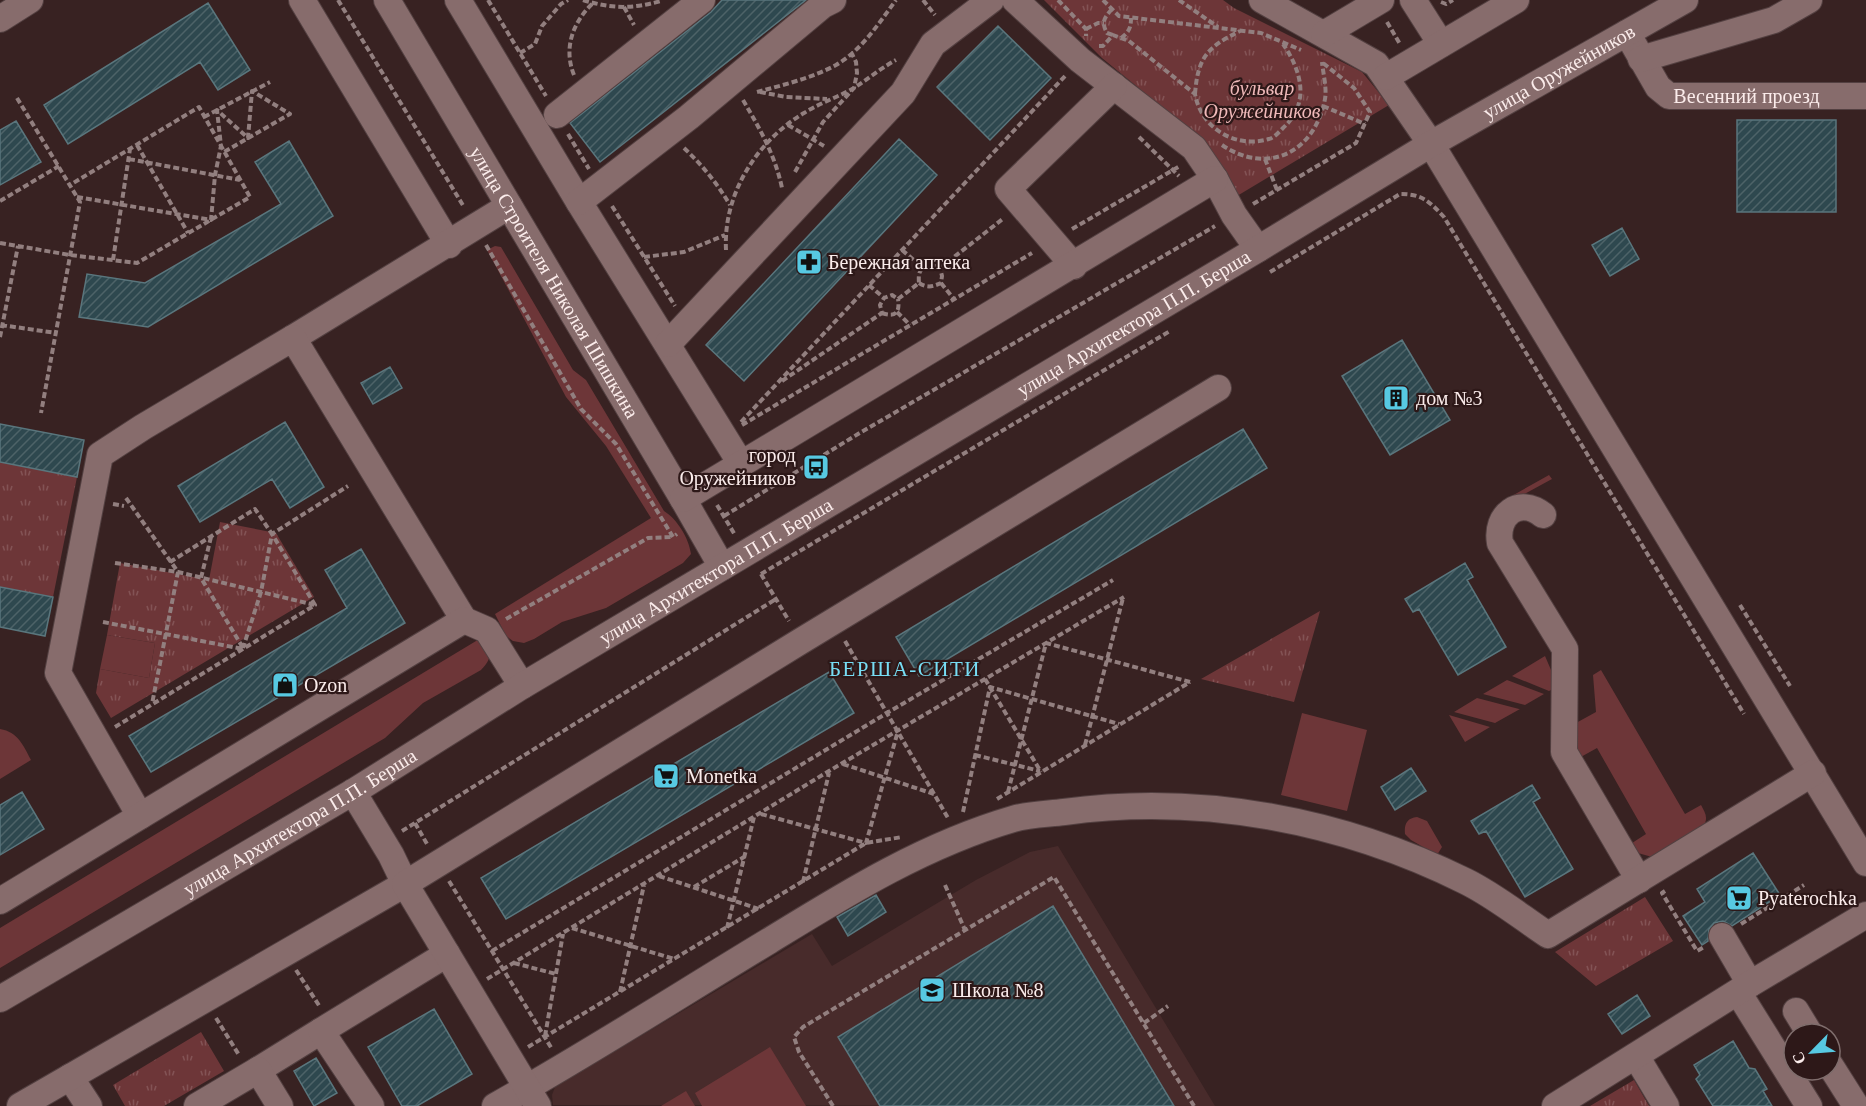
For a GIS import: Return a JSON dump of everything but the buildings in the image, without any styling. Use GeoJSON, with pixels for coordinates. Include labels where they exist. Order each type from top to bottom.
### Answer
{"type":"FeatureCollection","features":[{"type":"Feature","properties":{"kind":"street"},"geometry":{"type":"LineString","coordinates":[[0,19],[30,0]]}},
{"type":"Feature","properties":{"kind":"street"},"geometry":{"type":"LineString","coordinates":[[302,0],[449,244]]}},
{"type":"Feature","properties":{"kind":"street","name":"улица Строителя Николая Шишкина"},"geometry":{"type":"LineString","coordinates":[[387,0],[722,567]]}},
{"type":"Feature","properties":{"kind":"street"},"geometry":{"type":"LineString","coordinates":[[458,0],[579,202],[741,464]]}},
{"type":"Feature","properties":{"kind":"street"},"geometry":{"type":"LineString","coordinates":[[557,116],[702,0]]}},
{"type":"Feature","properties":{"kind":"street"},"geometry":{"type":"LineString","coordinates":[[579,202],[823,5],[833,0]]}},
{"type":"Feature","properties":{"kind":"street"},"geometry":{"type":"LineString","coordinates":[[668,344],[903,93],[933,44],[991,0]]}},
{"type":"Feature","properties":{"kind":"street"},"geometry":{"type":"LineString","coordinates":[[1016,0],[1080,60],[1194,148],[1209,149],[1215,179],[1234,215],[1258,249]]}},
{"type":"Feature","properties":{"kind":"street"},"geometry":{"type":"LineString","coordinates":[[1262,0],[1319,45],[1376,63],[1386,76],[1431,144],[1866,863]]}},
{"type":"Feature","properties":{"kind":"street"},"geometry":{"type":"LineString","coordinates":[[1413,0],[1441,44]]}},
{"type":"Feature","properties":{"kind":"street"},"geometry":{"type":"LineString","coordinates":[[1386,76],[1516,0]]}},
{"type":"Feature","properties":{"kind":"street","name":"улица Оружейников"},"geometry":{"type":"LineString","coordinates":[[1431,144],[1685,0]]}},
{"type":"Feature","properties":{"kind":"street"},"geometry":{"type":"LineString","coordinates":[[1641,59],[1774,20],[1809,0]]}},
{"type":"Feature","properties":{"kind":"street"},"geometry":{"type":"LineString","coordinates":[[1319,45],[1379,1]]}},
{"type":"Feature","properties":{"kind":"street","name":"Весенний проезд"},"geometry":{"type":"LineString","coordinates":[[1627,33],[1658,87],[1669,96],[1866,96]]}},
{"type":"Feature","properties":{"kind":"street"},"geometry":{"type":"LineString","coordinates":[[1074,266],[1008,189],[1114,86]]}},
{"type":"Feature","properties":{"kind":"street","name":"улица Архитектора П.П. Берша"},"geometry":{"type":"LineString","coordinates":[[0,999],[353,792],[522,686],[1431,144]]}},
{"type":"Feature","properties":{"kind":"street"},"geometry":{"type":"LineString","coordinates":[[683,499],[1074,266],[1215,179]]}},
{"type":"Feature","properties":{"kind":"street"},"geometry":{"type":"LineString","coordinates":[[140,816],[58,673],[100,455],[509,206]]}},
{"type":"Feature","properties":{"kind":"street"},"geometry":{"type":"LineString","coordinates":[[293,339],[475,625],[522,686]]}},
{"type":"Feature","properties":{"kind":"street"},"geometry":{"type":"LineString","coordinates":[[20,1106],[405,884],[1218,388]]}},
{"type":"Feature","properties":{"kind":"street"},"geometry":{"type":"LineString","coordinates":[[1543,515],[1534,508],[1523,507],[1510,512],[1502,519],[1498,531],[1500,543],[1565,649],[1564,752],[1639,880]]}},
{"type":"Feature","properties":{"kind":"street"},"geometry":{"type":"LineString","coordinates":[[0,901],[140,816],[475,625]]}},
{"type":"Feature","properties":{"kind":"street"},"geometry":{"type":"LineString","coordinates":[[495,1106],[532,1097],[562,1066],[867,881],[940,846],[1015,819],[1099,807],[1181,806],[1243,811],[1306,824],[1388,847],[1467,882],[1548,935],[1813,774]]}},
{"type":"Feature","properties":{"kind":"street"},"geometry":{"type":"LineString","coordinates":[[353,792],[532,1097]]}},
{"type":"Feature","properties":{"kind":"street"},"geometry":{"type":"LineString","coordinates":[[1555,1106],[1866,915]]}},
{"type":"Feature","properties":{"kind":"street"},"geometry":{"type":"LineString","coordinates":[[1722,936],[1744,988],[1809,1106]]}},
{"type":"Feature","properties":{"kind":"street"},"geometry":{"type":"LineString","coordinates":[[197,1106],[447,954]]}},
{"type":"Feature","properties":{"kind":"street"},"geometry":{"type":"LineString","coordinates":[[1796,1011],[1803,1022]]}},
{"type":"Feature","properties":{"kind":"street"},"geometry":{"type":"LineString","coordinates":[[326,1028],[371,1106]]}},
{"type":"Feature","properties":{"kind":"street"},"geometry":{"type":"LineString","coordinates":[[1636,1056],[1666,1106]]}},
{"type":"Feature","properties":{"kind":"street"},"geometry":{"type":"LineString","coordinates":[[254,1072],[280,1106]]}},
{"type":"Feature","properties":{"kind":"street"},"geometry":{"type":"LineString","coordinates":[[70,1077],[89,1106]]}},
{"type":"Feature","properties":{"kind":"street"},"geometry":{"type":"LineString","coordinates":[[1841,1082],[1856,1106]]}},
{"type":"Feature","properties":{"kind":"path"},"geometry":{"type":"LineString","coordinates":[[338,0],[476,227],[581,409],[616,444],[673,537]]}},
{"type":"Feature","properties":{"kind":"path"},"geometry":{"type":"LineString","coordinates":[[488,0],[599,186],[686,324]]}},
{"type":"Feature","properties":{"kind":"path"},"geometry":{"type":"LineString","coordinates":[[520,53],[535,44],[542,26],[561,4],[568,0]]}},
{"type":"Feature","properties":{"kind":"path"},"geometry":{"type":"LineString","coordinates":[[583,0],[614,8],[640,7],[666,0]]}},
{"type":"Feature","properties":{"kind":"path"},"geometry":{"type":"LineString","coordinates":[[752,93],[789,83],[837,64],[867,39],[896,0]]}},
{"type":"Feature","properties":{"kind":"path"},"geometry":{"type":"LineString","coordinates":[[1058,0],[1086,29],[1086,37]]}},
{"type":"Feature","properties":{"kind":"path"},"geometry":{"type":"LineString","coordinates":[[1103,0],[1119,16],[1261,33],[1303,51]]}},
{"type":"Feature","properties":{"kind":"path"},"geometry":{"type":"LineString","coordinates":[[1179,0],[1220,28]]}},
{"type":"Feature","properties":{"kind":"path"},"geometry":{"type":"LineString","coordinates":[[1379,1],[1411,62]]}},
{"type":"Feature","properties":{"kind":"path"},"geometry":{"type":"LineString","coordinates":[[586,92],[577,81],[570,65],[570,39],[581,15],[593,3]]}},
{"type":"Feature","properties":{"kind":"path"},"geometry":{"type":"LineString","coordinates":[[1112,9],[1104,18],[1104,23],[1107,33],[1113,35]]}},
{"type":"Feature","properties":{"kind":"path"},"geometry":{"type":"LineString","coordinates":[[1120,38],[1128,32],[1131,18]]}},
{"type":"Feature","properties":{"kind":"path"},"geometry":{"type":"LineString","coordinates":[[1086,29],[1098,23],[1104,23]]}},
{"type":"Feature","properties":{"kind":"path"},"geometry":{"type":"LineString","coordinates":[[1195,93],[1196,75],[1201,61],[1216,43],[1241,31]]}},
{"type":"Feature","properties":{"kind":"path"},"geometry":{"type":"LineString","coordinates":[[1093,45],[1100,52]]}},
{"type":"Feature","properties":{"kind":"path"},"geometry":{"type":"LineString","coordinates":[[735,429],[1209,149],[1248,158],[1265,159],[1283,156],[1298,148],[1312,132],[1326,97],[1319,45]]}},
{"type":"Feature","properties":{"kind":"path"},"geometry":{"type":"LineString","coordinates":[[791,180],[823,122],[854,87],[857,73],[856,62],[851,52]]}},
{"type":"Feature","properties":{"kind":"path"},"geometry":{"type":"LineString","coordinates":[[728,280],[725,235],[730,206],[747,168],[788,125],[802,114],[854,87],[905,55]]}},
{"type":"Feature","properties":{"kind":"path"},"geometry":{"type":"LineString","coordinates":[[724,516],[858,434],[1356,143],[1370,112],[1354,88],[1322,62]]}},
{"type":"Feature","properties":{"kind":"path"},"geometry":{"type":"LineString","coordinates":[[204,117],[270,82]]}},
{"type":"Feature","properties":{"kind":"path"},"geometry":{"type":"LineString","coordinates":[[248,138],[252,91]]}},
{"type":"Feature","properties":{"kind":"path"},"geometry":{"type":"LineString","coordinates":[[224,152],[290,114],[252,91]]}},
{"type":"Feature","properties":{"kind":"path"},"geometry":{"type":"LineString","coordinates":[[760,92],[786,97],[828,99]]}},
{"type":"Feature","properties":{"kind":"path"},"geometry":{"type":"LineString","coordinates":[[745,96],[741,96],[769,144],[778,168],[784,198]]}},
{"type":"Feature","properties":{"kind":"path"},"geometry":{"type":"LineString","coordinates":[[17,98],[80,202],[41,413]]}},
{"type":"Feature","properties":{"kind":"path"},"geometry":{"type":"LineString","coordinates":[[1323,106],[1365,123]]}},
{"type":"Feature","properties":{"kind":"path"},"geometry":{"type":"LineString","coordinates":[[0,243],[137,263],[250,197],[199,107],[70,185]]}},
{"type":"Feature","properties":{"kind":"path"},"geometry":{"type":"LineString","coordinates":[[217,110],[248,138]]}},
{"type":"Feature","properties":{"kind":"path"},"geometry":{"type":"LineString","coordinates":[[211,220],[215,175],[221,146],[217,110]]}},
{"type":"Feature","properties":{"kind":"path"},"geometry":{"type":"LineString","coordinates":[[788,125],[843,157]]}},
{"type":"Feature","properties":{"kind":"path"},"geometry":{"type":"LineString","coordinates":[[1132,131],[1174,169],[1192,194]]}},
{"type":"Feature","properties":{"kind":"path"},"geometry":{"type":"LineString","coordinates":[[663,136],[684,148],[699,162],[719,186],[730,206]]}},
{"type":"Feature","properties":{"kind":"path"},"geometry":{"type":"LineString","coordinates":[[137,145],[188,233]]}},
{"type":"Feature","properties":{"kind":"path"},"geometry":{"type":"LineString","coordinates":[[113,260],[130,149]]}},
{"type":"Feature","properties":{"kind":"path"},"geometry":{"type":"LineString","coordinates":[[129,159],[240,180]]}},
{"type":"Feature","properties":{"kind":"path"},"geometry":{"type":"LineString","coordinates":[[1265,159],[1277,190]]}},
{"type":"Feature","properties":{"kind":"path"},"geometry":{"type":"LineString","coordinates":[[0,201],[59,166]]}},
{"type":"Feature","properties":{"kind":"path"},"geometry":{"type":"LineString","coordinates":[[1266,274],[1400,194],[1414,194],[1429,201],[1444,217],[1744,714]]}},
{"type":"Feature","properties":{"kind":"path"},"geometry":{"type":"LineString","coordinates":[[77,197],[211,220]]}},
{"type":"Feature","properties":{"kind":"path"},"geometry":{"type":"LineString","coordinates":[[940,268],[1022,204]]}},
{"type":"Feature","properties":{"kind":"path"},"geometry":{"type":"LineString","coordinates":[[644,257],[684,252],[725,235]]}},
{"type":"Feature","properties":{"kind":"path"},"geometry":{"type":"LineString","coordinates":[[0,337],[18,246]]}},
{"type":"Feature","properties":{"kind":"path"},"geometry":{"type":"LineString","coordinates":[[902,250],[922,267]]}},
{"type":"Feature","properties":{"kind":"path"},"geometry":{"type":"LineString","coordinates":[[919,284],[918,275],[922,267],[930,262],[940,268],[941,283],[954,299]]}},
{"type":"Feature","properties":{"kind":"path"},"geometry":{"type":"LineString","coordinates":[[919,284],[926,287],[941,283]]}},
{"type":"Feature","properties":{"kind":"path"},"geometry":{"type":"LineString","coordinates":[[898,299],[919,284]]}},
{"type":"Feature","properties":{"kind":"path"},"geometry":{"type":"LineString","coordinates":[[869,285],[884,298]]}},
{"type":"Feature","properties":{"kind":"path"},"geometry":{"type":"LineString","coordinates":[[882,313],[880,305],[884,298],[892,296],[898,299]]}},
{"type":"Feature","properties":{"kind":"path"},"geometry":{"type":"LineString","coordinates":[[775,386],[882,313],[892,315],[897,312],[900,308],[898,299]]}},
{"type":"Feature","properties":{"kind":"path"},"geometry":{"type":"LineString","coordinates":[[897,312],[910,326]]}},
{"type":"Feature","properties":{"kind":"path"},"geometry":{"type":"LineString","coordinates":[[1,325],[56,333]]}},
{"type":"Feature","properties":{"kind":"path"},"geometry":{"type":"LineString","coordinates":[[761,574],[1173,329]]}},
{"type":"Feature","properties":{"kind":"path"},"geometry":{"type":"LineString","coordinates":[[243,649],[261,592],[272,534],[348,486]]}},
{"type":"Feature","properties":{"kind":"path"},"geometry":{"type":"LineString","coordinates":[[126,498],[178,573],[152,705]]}},
{"type":"Feature","properties":{"kind":"path"},"geometry":{"type":"LineString","coordinates":[[475,625],[648,538],[673,537],[718,507]]}},
{"type":"Feature","properties":{"kind":"path"},"geometry":{"type":"LineString","coordinates":[[170,562],[255,509],[315,605]]}},
{"type":"Feature","properties":{"kind":"path"},"geometry":{"type":"LineString","coordinates":[[211,537],[201,578],[243,649]]}},
{"type":"Feature","properties":{"kind":"path"},"geometry":{"type":"LineString","coordinates":[[115,563],[178,573],[315,605]]}},
{"type":"Feature","properties":{"kind":"path"},"geometry":{"type":"LineString","coordinates":[[492,951],[1113,580]]}},
{"type":"Feature","properties":{"kind":"path"},"geometry":{"type":"LineString","coordinates":[[469,990],[829,771],[1124,597],[1085,745]]}},
{"type":"Feature","properties":{"kind":"path"},"geometry":{"type":"LineString","coordinates":[[383,842],[776,599]]}},
{"type":"Feature","properties":{"kind":"path"},"geometry":{"type":"LineString","coordinates":[[110,731],[315,605]]}},
{"type":"Feature","properties":{"kind":"path"},"geometry":{"type":"LineString","coordinates":[[103,622],[243,649]]}},
{"type":"Feature","properties":{"kind":"path"},"geometry":{"type":"LineString","coordinates":[[837,645],[846,640],[952,826]]}},
{"type":"Feature","properties":{"kind":"path"},"geometry":{"type":"LineString","coordinates":[[989,803],[1190,682],[1046,643]]}},
{"type":"Feature","properties":{"kind":"path"},"geometry":{"type":"LineString","coordinates":[[1008,792],[1046,643]]}},
{"type":"Feature","properties":{"kind":"path"},"geometry":{"type":"LineString","coordinates":[[985,680],[1041,772]]}},
{"type":"Feature","properties":{"kind":"path"},"geometry":{"type":"LineString","coordinates":[[990,687],[1120,724]]}},
{"type":"Feature","properties":{"kind":"path"},"geometry":{"type":"LineString","coordinates":[[961,820],[990,687]]}},
{"type":"Feature","properties":{"kind":"path"},"geometry":{"type":"LineString","coordinates":[[866,843],[898,731]]}},
{"type":"Feature","properties":{"kind":"path"},"geometry":{"type":"LineString","coordinates":[[975,755],[1041,772]]}},
{"type":"Feature","properties":{"kind":"path"},"geometry":{"type":"LineString","coordinates":[[842,764],[934,794]]}},
{"type":"Feature","properties":{"kind":"path"},"geometry":{"type":"LineString","coordinates":[[802,883],[829,771]]}},
{"type":"Feature","properties":{"kind":"path"},"geometry":{"type":"LineString","coordinates":[[760,813],[866,843]]}},
{"type":"Feature","properties":{"kind":"path"},"geometry":{"type":"LineString","coordinates":[[727,929],[754,817]]}},
{"type":"Feature","properties":{"kind":"path"},"geometry":{"type":"LineString","coordinates":[[509,1058],[727,929],[866,843],[910,836]]}},
{"type":"Feature","properties":{"kind":"path"},"geometry":{"type":"LineString","coordinates":[[693,887],[745,856]]}},
{"type":"Feature","properties":{"kind":"path"},"geometry":{"type":"LineString","coordinates":[[459,875],[449,881],[562,1066]]}},
{"type":"Feature","properties":{"kind":"path"},"geometry":{"type":"LineString","coordinates":[[658,875],[759,909]]}},
{"type":"Feature","properties":{"kind":"path"},"geometry":{"type":"LineString","coordinates":[[833,1106],[799,1052],[794,1037],[802,1027],[1054,877],[1194,1106]]}},
{"type":"Feature","properties":{"kind":"path"},"geometry":{"type":"LineString","coordinates":[[620,993],[644,884]]}},
{"type":"Feature","properties":{"kind":"path"},"geometry":{"type":"LineString","coordinates":[[945,885],[965,930]]}},
{"type":"Feature","properties":{"kind":"path"},"geometry":{"type":"LineString","coordinates":[[1672,887],[1662,893],[1697,951],[1804,885]]}},
{"type":"Feature","properties":{"kind":"path"},"geometry":{"type":"LineString","coordinates":[[572,928],[675,959]]}},
{"type":"Feature","properties":{"kind":"path"},"geometry":{"type":"LineString","coordinates":[[545,1037],[563,933]]}},
{"type":"Feature","properties":{"kind":"path"},"geometry":{"type":"LineString","coordinates":[[285,953],[326,1028]]}},
{"type":"Feature","properties":{"kind":"path"},"geometry":{"type":"LineString","coordinates":[[513,963],[556,974]]}},
{"type":"Feature","properties":{"kind":"path"},"geometry":{"type":"LineString","coordinates":[[205,999],[254,1072]]}},
{"type":"Feature","properties":{"kind":"path"},"geometry":{"type":"LineString","coordinates":[[1144,1023],[1168,1006]]}},
{"type":"Feature","properties":{"kind":"shaded area","name":"Школа №8"},"geometry":{"type":"Polygon","coordinates":[[[1058,846],[1215,1106],[553,1105],[552,1095],[555,1087],[812,934],[832,966],[976,880],[1030,852],[1058,846]]]}},
{"type":"Feature","properties":{"kind":"green space","name":"бульвар Оружейников"},"geometry":{"type":"Polygon","coordinates":[[[1044,0],[1223,0],[1234,8],[1362,72],[1389,105],[1237,196],[1206,143],[1102,58],[1044,0]]]}},
{"type":"Feature","properties":{"kind":"green space"},"geometry":{"type":"Polygon","coordinates":[[[495,246],[501,247],[573,370],[586,380],[664,511],[682,530],[691,554],[683,563],[606,608],[562,622],[524,643],[513,641],[506,636],[495,614],[651,518],[606,446],[566,397],[487,250],[495,246]]]}},
{"type":"Feature","properties":{"kind":"green space"},"geometry":{"type":"Polygon","coordinates":[[[0,462],[77,477],[53,597],[0,587],[0,462]]]}},
{"type":"Feature","properties":{"kind":"green space"},"geometry":{"type":"Polygon","coordinates":[[[1549,475],[1552,479],[1504,505],[1501,502],[1549,475]]]}},
{"type":"Feature","properties":{"kind":"green space"},"geometry":{"type":"Polygon","coordinates":[[[220,522],[276,533],[314,597],[111,718],[96,693],[100,669],[149,678],[155,643],[107,635],[120,563],[209,580],[220,522]]]}},
{"type":"Feature","properties":{"kind":"green space"},"geometry":{"type":"Polygon","coordinates":[[[1320,611],[1294,702],[1201,679],[1320,611]]]}},
{"type":"Feature","properties":{"kind":"green space"},"geometry":{"type":"Polygon","coordinates":[[[107,635],[155,643],[149,678],[100,669],[107,635]]]}},
{"type":"Feature","properties":{"kind":"green space"},"geometry":{"type":"Polygon","coordinates":[[[481,638],[487,647],[489,658],[481,670],[423,703],[385,738],[0,968],[0,928],[481,638]]]}},
{"type":"Feature","properties":{"kind":"green space"},"geometry":{"type":"Polygon","coordinates":[[[1545,656],[1551,670],[1551,690],[1512,676],[1545,656]]]}},
{"type":"Feature","properties":{"kind":"green space"},"geometry":{"type":"Polygon","coordinates":[[[1601,670],[1685,814],[1701,805],[1705,814],[1705,823],[1696,832],[1652,857],[1638,853],[1629,845],[1646,834],[1597,748],[1579,758],[1576,752],[1576,723],[1596,712],[1593,675],[1601,670]]]}},
{"type":"Feature","properties":{"kind":"green space"},"geometry":{"type":"Polygon","coordinates":[[[1507,680],[1544,694],[1525,705],[1483,694],[1507,680]]]}},
{"type":"Feature","properties":{"kind":"green space"},"geometry":{"type":"Polygon","coordinates":[[[1477,698],[1520,709],[1495,723],[1454,712],[1477,698]]]}},
{"type":"Feature","properties":{"kind":"green space"},"geometry":{"type":"Polygon","coordinates":[[[1302,713],[1367,730],[1347,811],[1281,795],[1302,713]]]}},
{"type":"Feature","properties":{"kind":"green space"},"geometry":{"type":"Polygon","coordinates":[[[1449,715],[1490,727],[1465,742],[1449,715]]]}},
{"type":"Feature","properties":{"kind":"green space"},"geometry":{"type":"Polygon","coordinates":[[[0,729],[16,736],[31,760],[0,779],[0,729]]]}},
{"type":"Feature","properties":{"kind":"green space"},"geometry":{"type":"Polygon","coordinates":[[[1417,817],[1427,821],[1442,847],[1437,855],[1405,834],[1407,822],[1417,817]]]}},
{"type":"Feature","properties":{"kind":"green space"},"geometry":{"type":"Polygon","coordinates":[[[1645,897],[1673,941],[1596,986],[1555,952],[1645,897]]]}},
{"type":"Feature","properties":{"kind":"green space"},"geometry":{"type":"Polygon","coordinates":[[[201,1032],[224,1071],[164,1106],[125,1106],[113,1085],[201,1032]]]}},
{"type":"Feature","properties":{"kind":"green space"},"geometry":{"type":"Polygon","coordinates":[[[770,1047],[806,1106],[702,1106],[695,1093],[770,1047]]]}},
{"type":"Feature","properties":{"kind":"green space"},"geometry":{"type":"Polygon","coordinates":[[[1634,1080],[1649,1106],[1590,1106],[1634,1080]]]}},
{"type":"Feature","properties":{"kind":"green space"},"geometry":{"type":"Polygon","coordinates":[[[686,1091],[695,1106],[661,1106],[686,1091]]]}},
{"type":"Feature","properties":{"kind":"place","name":"Бережная аптека"},"geometry":{"type":"Point","coordinates":[809,262]}},
{"type":"Feature","properties":{"kind":"place","name":"дом №3"},"geometry":{"type":"Point","coordinates":[1396,398]}},
{"type":"Feature","properties":{"kind":"place","name":"город Оружейников"},"geometry":{"type":"Point","coordinates":[816,467]}},
{"type":"Feature","properties":{"kind":"place","name":"Ozon"},"geometry":{"type":"Point","coordinates":[285,685]}},
{"type":"Feature","properties":{"kind":"place","name":"Monetka"},"geometry":{"type":"Point","coordinates":[666,776]}},
{"type":"Feature","properties":{"kind":"place","name":"Pyaterochka"},"geometry":{"type":"Point","coordinates":[1739,898]}},
{"type":"Feature","properties":{"kind":"place","name":"Школа №8"},"geometry":{"type":"Point","coordinates":[932,990]}},
{"type":"Feature","properties":{"kind":"district","name":"БЕРША-СИТИ"},"geometry":{"type":"Point","coordinates":[905,669]}}]}
